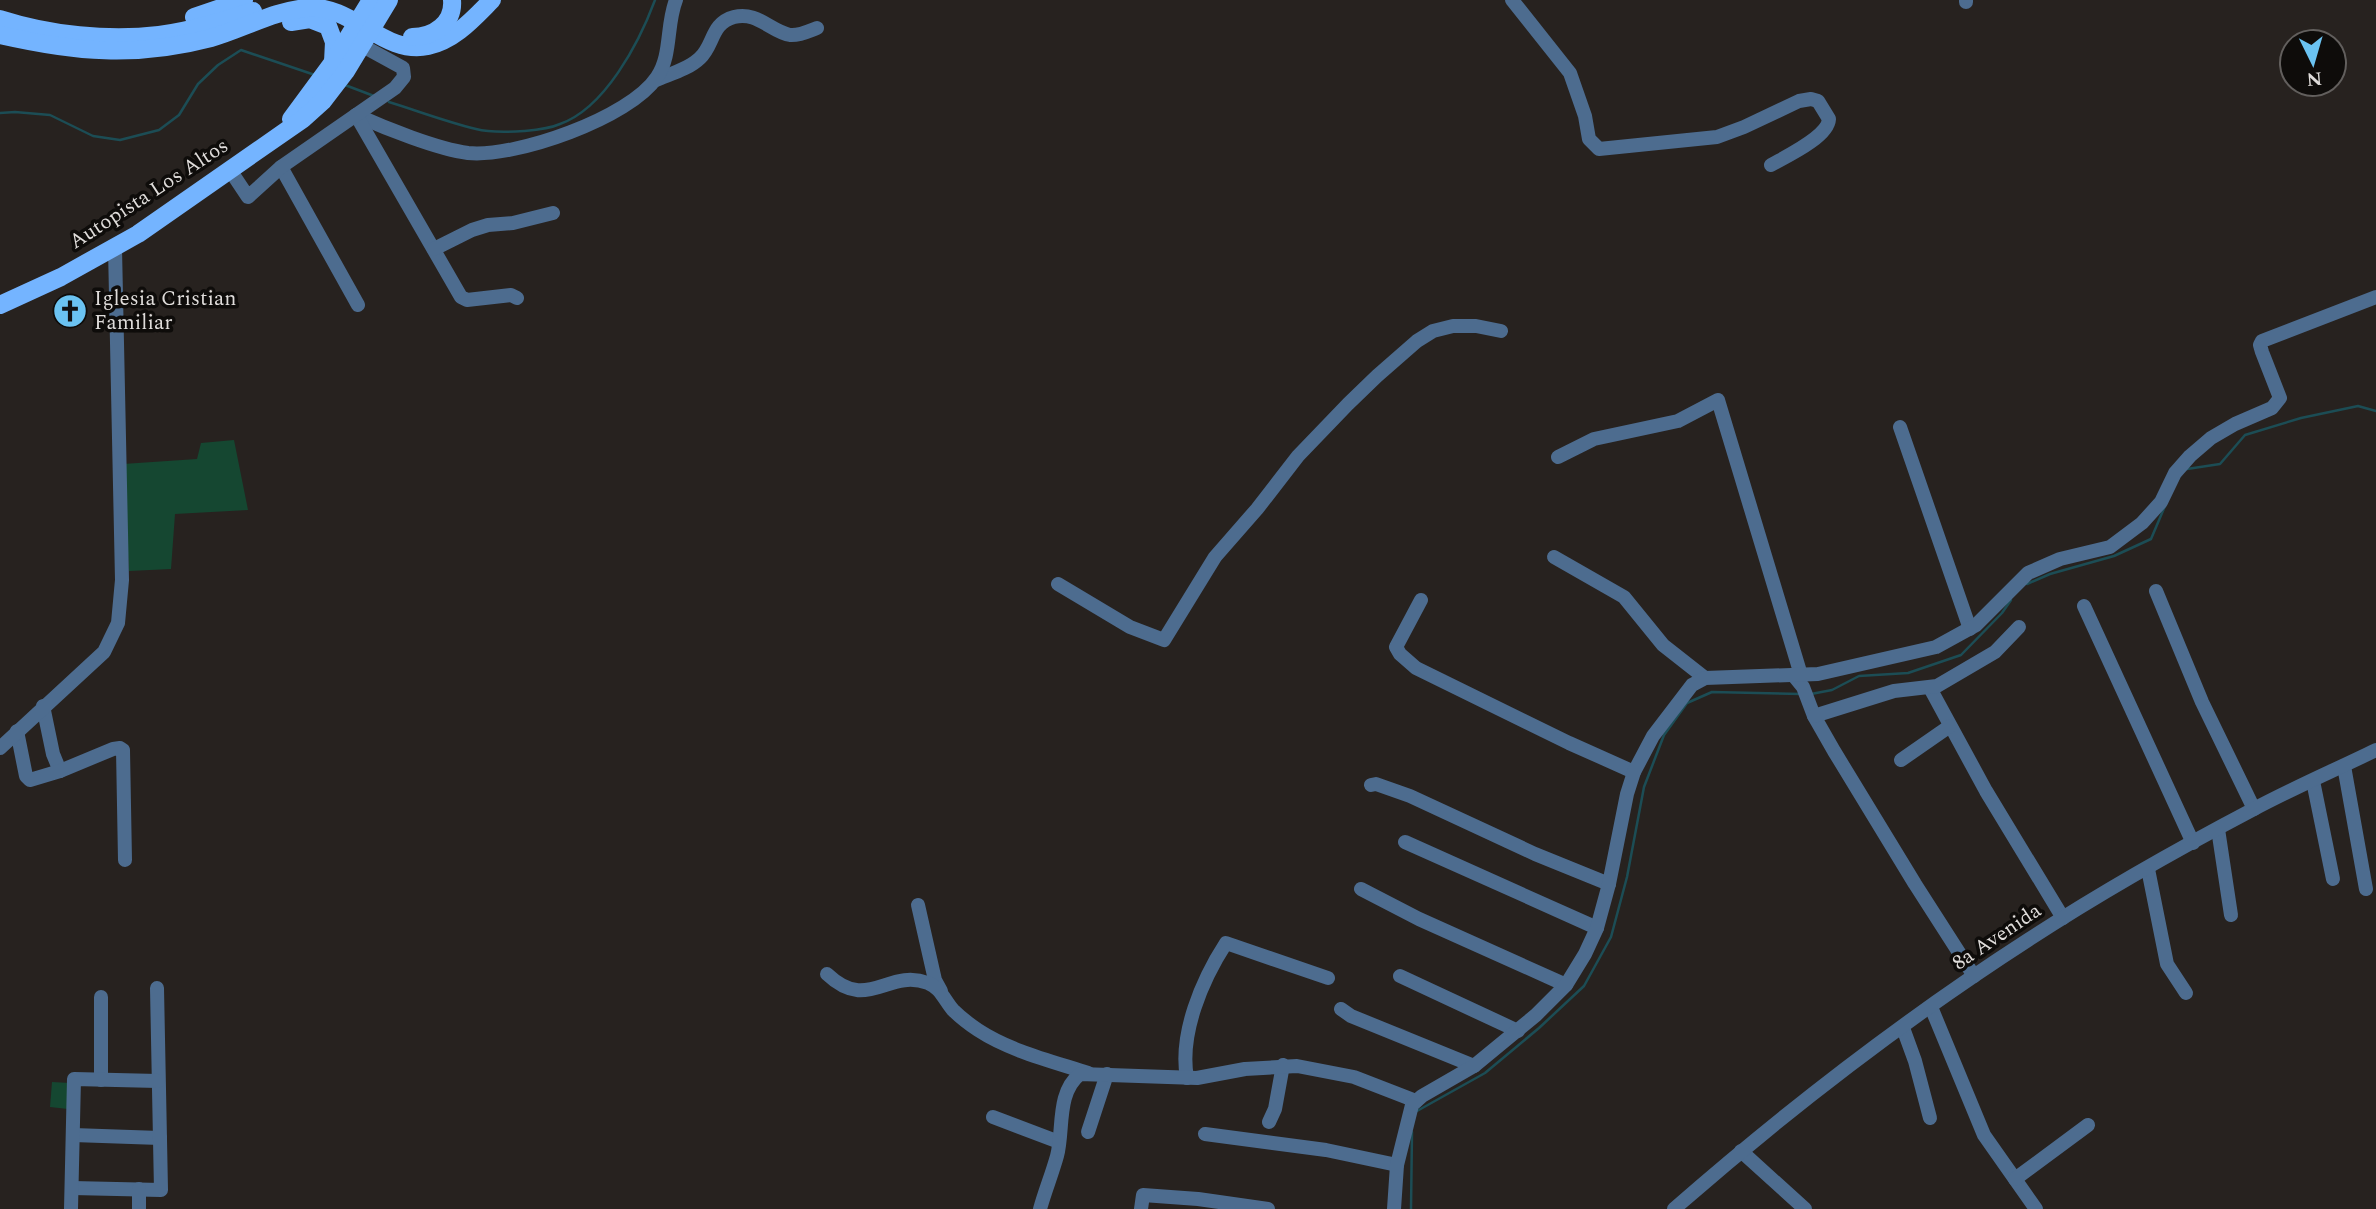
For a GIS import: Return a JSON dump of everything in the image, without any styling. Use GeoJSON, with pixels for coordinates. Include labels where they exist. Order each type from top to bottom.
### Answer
{"type":"FeatureCollection","features":[{"type":"Feature","properties":{"kind":"main road"},"geometry":{"type":"LineString","coordinates":[[86,34],[150,28],[192,18],[244,0]]}},
{"type":"Feature","properties":{"kind":"main road"},"geometry":{"type":"LineString","coordinates":[[0,19],[47,31],[130,37],[161,35],[293,0]]}},
{"type":"Feature","properties":{"kind":"main road"},"geometry":{"type":"LineString","coordinates":[[334,0],[401,44],[428,47],[457,33],[492,0]]}},
{"type":"Feature","properties":{"kind":"main road","name":"Autopista Los Altos"},"geometry":{"type":"LineString","coordinates":[[0,305],[115,248],[164,217],[303,119],[337,66],[371,0]]}},
{"type":"Feature","properties":{"kind":"main road","name":"Autopista Los Altos"},"geometry":{"type":"LineString","coordinates":[[337,66],[361,45],[389,0]]}},
{"type":"Feature","properties":{"kind":"main road"},"geometry":{"type":"LineString","coordinates":[[379,30],[415,38],[428,36],[442,27],[450,16],[452,0]]}},
{"type":"Feature","properties":{"kind":"main road"},"geometry":{"type":"LineString","coordinates":[[96,52],[169,47],[307,8],[349,12]]}},
{"type":"Feature","properties":{"kind":"main road"},"geometry":{"type":"LineString","coordinates":[[0,36],[96,52],[148,55],[211,49],[295,21],[310,19],[328,26],[334,43],[337,66]]}},
{"type":"Feature","properties":{"kind":"street"},"geometry":{"type":"LineString","coordinates":[[656,80],[665,65],[671,12],[676,0]]}},
{"type":"Feature","properties":{"kind":"street"},"geometry":{"type":"LineString","coordinates":[[1512,0],[1570,73],[1585,116],[1589,139],[1599,149],[1717,136],[1744,127],[1799,101],[1818,101],[1829,118],[1826,129],[1771,165]]}},
{"type":"Feature","properties":{"kind":"street"},"geometry":{"type":"LineString","coordinates":[[356,115],[441,147],[468,153],[493,153],[600,121],[630,103],[656,80],[702,56],[718,26],[732,18],[745,16],[760,19],[776,30],[791,35],[817,28]]}},
{"type":"Feature","properties":{"kind":"street"},"geometry":{"type":"LineString","coordinates":[[230,170],[248,197],[281,167],[395,88],[405,74],[399,64],[361,45]]}},
{"type":"Feature","properties":{"kind":"street"},"geometry":{"type":"LineString","coordinates":[[356,115],[464,300],[511,295],[517,298]]}},
{"type":"Feature","properties":{"kind":"street"},"geometry":{"type":"LineString","coordinates":[[281,167],[358,305]]}},
{"type":"Feature","properties":{"kind":"street"},"geometry":{"type":"LineString","coordinates":[[434,249],[488,225],[513,223],[553,213]]}},
{"type":"Feature","properties":{"kind":"street"},"geometry":{"type":"LineString","coordinates":[[0,748],[104,652],[112,639],[120,611],[122,580],[115,248]]}},
{"type":"Feature","properties":{"kind":"street"},"geometry":{"type":"LineString","coordinates":[[1394,1209],[1397,1165],[1409,1111],[1416,1101],[1474,1066],[1518,1031],[1566,985],[1585,954],[1597,929],[1634,772],[1653,736],[1692,685],[1704,678],[1799,679],[1936,647],[1969,629],[2028,573],[2060,559],[2110,547],[2142,523],[2161,502],[2175,473],[2190,456],[2223,431],[2278,403],[2280,398],[2262,352],[2262,341],[2376,297]]}},
{"type":"Feature","properties":{"kind":"street"},"geometry":{"type":"LineString","coordinates":[[1058,584],[1121,622],[1164,640],[1215,557],[1298,456],[1377,376],[1433,331],[1453,326],[1476,326],[1502,331]]}},
{"type":"Feature","properties":{"kind":"street"},"geometry":{"type":"LineString","coordinates":[[1558,457],[1594,439],[1678,421],[1718,400],[1775,584],[1799,679],[1813,713],[1908,873],[1974,976]]}},
{"type":"Feature","properties":{"kind":"street"},"geometry":{"type":"LineString","coordinates":[[1900,427],[1969,629]]}},
{"type":"Feature","properties":{"kind":"street"},"geometry":{"type":"LineString","coordinates":[[1554,557],[1623,597],[1663,645],[1704,678]]}},
{"type":"Feature","properties":{"kind":"street"},"geometry":{"type":"LineString","coordinates":[[2156,591],[2202,702],[2253,809]]}},
{"type":"Feature","properties":{"kind":"street"},"geometry":{"type":"LineString","coordinates":[[1421,600],[1396,647],[1416,668],[1634,772]]}},
{"type":"Feature","properties":{"kind":"street"},"geometry":{"type":"LineString","coordinates":[[2084,606],[2193,843]]}},
{"type":"Feature","properties":{"kind":"street"},"geometry":{"type":"LineString","coordinates":[[1813,713],[1894,691],[1930,688],[1969,669],[1995,652],[2019,627]]}},
{"type":"Feature","properties":{"kind":"street"},"geometry":{"type":"LineString","coordinates":[[1930,688],[2063,918]]}},
{"type":"Feature","properties":{"kind":"street"},"geometry":{"type":"LineString","coordinates":[[43,706],[53,754],[60,771]]}},
{"type":"Feature","properties":{"kind":"street"},"geometry":{"type":"LineString","coordinates":[[1901,760],[1950,726]]}},
{"type":"Feature","properties":{"kind":"street"},"geometry":{"type":"LineString","coordinates":[[17,731],[27,778],[37,779],[113,749],[123,750],[125,860]]}},
{"type":"Feature","properties":{"kind":"street","name":"8a Avenida"},"geometry":{"type":"LineString","coordinates":[[1677,1208],[1741,1151],[1974,976],[2063,918],[2253,809],[2376,750]]}},
{"type":"Feature","properties":{"kind":"street"},"geometry":{"type":"LineString","coordinates":[[2344,766],[2367,889]]}},
{"type":"Feature","properties":{"kind":"street"},"geometry":{"type":"LineString","coordinates":[[2313,781],[2333,879]]}},
{"type":"Feature","properties":{"kind":"street"},"geometry":{"type":"LineString","coordinates":[[1371,785],[1376,783],[1410,796],[1609,884]]}},
{"type":"Feature","properties":{"kind":"street"},"geometry":{"type":"LineString","coordinates":[[2218,829],[2231,915]]}},
{"type":"Feature","properties":{"kind":"street"},"geometry":{"type":"LineString","coordinates":[[1405,842],[1597,929]]}},
{"type":"Feature","properties":{"kind":"street"},"geometry":{"type":"LineString","coordinates":[[2148,869],[2167,964],[2186,993]]}},
{"type":"Feature","properties":{"kind":"street"},"geometry":{"type":"LineString","coordinates":[[1361,889],[1419,919],[1566,985]]}},
{"type":"Feature","properties":{"kind":"street"},"geometry":{"type":"LineString","coordinates":[[918,905],[935,980],[943,996]]}},
{"type":"Feature","properties":{"kind":"street"},"geometry":{"type":"LineString","coordinates":[[1187,1079],[1186,1052],[1193,1018],[1209,973],[1226,943],[1328,978]]}},
{"type":"Feature","properties":{"kind":"street"},"geometry":{"type":"LineString","coordinates":[[827,974],[841,985],[854,990],[867,990],[915,979],[933,985],[960,1017],[993,1039],[1089,1073],[1187,1079],[1283,1065],[1316,1068],[1354,1077],[1416,1101]]}},
{"type":"Feature","properties":{"kind":"street"},"geometry":{"type":"LineString","coordinates":[[1400,976],[1518,1031]]}},
{"type":"Feature","properties":{"kind":"street"},"geometry":{"type":"LineString","coordinates":[[72,1188],[161,1189],[157,988]]}},
{"type":"Feature","properties":{"kind":"street"},"geometry":{"type":"LineString","coordinates":[[101,997],[101,1080]]}},
{"type":"Feature","properties":{"kind":"street"},"geometry":{"type":"LineString","coordinates":[[1931,1007],[1984,1135],[2036,1209]]}},
{"type":"Feature","properties":{"kind":"street"},"geometry":{"type":"LineString","coordinates":[[1341,1009],[1351,1016],[1474,1066]]}},
{"type":"Feature","properties":{"kind":"street"},"geometry":{"type":"LineString","coordinates":[[1903,1028],[1930,1118]]}},
{"type":"Feature","properties":{"kind":"street"},"geometry":{"type":"LineString","coordinates":[[1269,1122],[1275,1109],[1283,1065]]}},
{"type":"Feature","properties":{"kind":"street"},"geometry":{"type":"LineString","coordinates":[[1040,1209],[1059,1142],[1064,1102],[1069,1087],[1077,1076],[1089,1073]]}},
{"type":"Feature","properties":{"kind":"street"},"geometry":{"type":"LineString","coordinates":[[1088,1132],[1107,1074]]}},
{"type":"Feature","properties":{"kind":"street"},"geometry":{"type":"LineString","coordinates":[[71,1209],[74,1079],[158,1082]]}},
{"type":"Feature","properties":{"kind":"street"},"geometry":{"type":"LineString","coordinates":[[993,1117],[1059,1142]]}},
{"type":"Feature","properties":{"kind":"street"},"geometry":{"type":"LineString","coordinates":[[2015,1179],[2088,1125]]}},
{"type":"Feature","properties":{"kind":"street"},"geometry":{"type":"LineString","coordinates":[[1205,1134],[1326,1150],[1397,1165]]}},
{"type":"Feature","properties":{"kind":"street"},"geometry":{"type":"LineString","coordinates":[[73,1135],[160,1138]]}},
{"type":"Feature","properties":{"kind":"street"},"geometry":{"type":"LineString","coordinates":[[1741,1151],[1805,1209]]}},
{"type":"Feature","properties":{"kind":"street"},"geometry":{"type":"LineString","coordinates":[[139,1189],[139,1209]]}},
{"type":"Feature","properties":{"kind":"street"},"geometry":{"type":"LineString","coordinates":[[1141,1209],[1143,1195],[1198,1199],[1268,1209]]}},
{"type":"Feature","properties":{"kind":"green space"},"geometry":{"type":"Polygon","coordinates":[[[234,440],[248,510],[175,514],[171,569],[129,571],[123,464],[197,459],[201,443],[234,440]]]}},
{"type":"Feature","properties":{"kind":"green space"},"geometry":{"type":"Polygon","coordinates":[[[52,1082],[70,1083],[68,1109],[50,1107],[52,1082]]]}},
{"type":"Feature","properties":{"kind":"waterway"},"geometry":{"type":"LineString","coordinates":[[389,102],[488,131],[524,131],[556,126],[576,116],[606,89],[630,54],[655,0]]}},
{"type":"Feature","properties":{"kind":"waterway"},"geometry":{"type":"LineString","coordinates":[[0,113],[50,115],[93,136],[120,140],[159,130],[179,115],[198,84],[218,65],[241,50],[315,75]]}},
{"type":"Feature","properties":{"kind":"waterway"},"geometry":{"type":"LineString","coordinates":[[345,85],[374,96]]}},
{"type":"Feature","properties":{"kind":"waterway"},"geometry":{"type":"LineString","coordinates":[[2187,469],[2220,464],[2245,435],[2301,418],[2358,406],[2376,411]]}},
{"type":"Feature","properties":{"kind":"waterway"},"geometry":{"type":"LineString","coordinates":[[2027,584],[2050,574],[2114,556],[2151,539],[2165,506]]}},
{"type":"Feature","properties":{"kind":"waterway"},"geometry":{"type":"LineString","coordinates":[[1811,694],[1832,690],[1859,676],[1908,673],[1961,655],[2011,600]]}},
{"type":"Feature","properties":{"kind":"waterway"},"geometry":{"type":"LineString","coordinates":[[1417,1111],[1485,1073],[1584,986],[1611,937],[1627,877],[1644,787],[1664,735],[1687,703],[1712,692],[1801,694]]}},
{"type":"Feature","properties":{"kind":"waterway"},"geometry":{"type":"LineString","coordinates":[[1411,1209],[1412,1132]]}},
{"type":"Feature","properties":{"kind":"place","name":"Iglesia Cristian Familiar"},"geometry":{"type":"Point","coordinates":[70,311]}}]}
